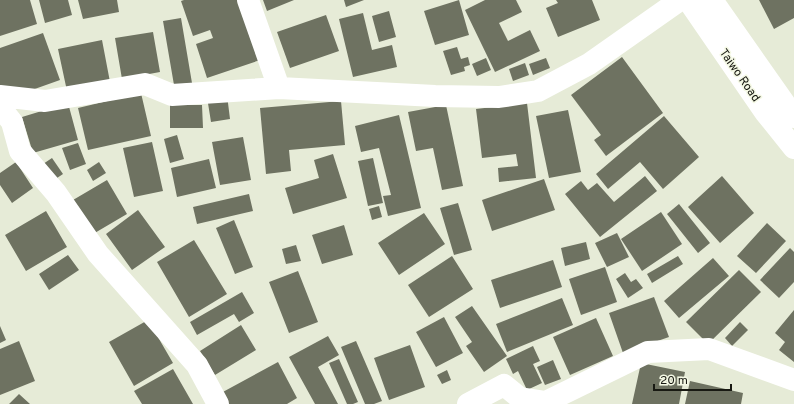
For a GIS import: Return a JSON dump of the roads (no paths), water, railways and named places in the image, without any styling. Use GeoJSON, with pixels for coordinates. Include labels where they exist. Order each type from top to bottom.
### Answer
{"type":"FeatureCollection","features":[{"type":"Feature","properties":{"kind":"street"},"geometry":{"type":"LineString","coordinates":[[248,0],[279,88]]}},
{"type":"Feature","properties":{"kind":"street"},"geometry":{"type":"LineString","coordinates":[[0,96],[45,100],[145,84],[172,95],[279,88],[435,96],[491,96],[538,91],[590,64],[680,0]]}},
{"type":"Feature","properties":{"kind":"street","name":"Taiwo Road"},"geometry":{"type":"LineString","coordinates":[[688,0],[765,112],[794,148]]}},
{"type":"Feature","properties":{"kind":"street","name":"Taiwo Road"},"geometry":{"type":"LineString","coordinates":[[712,0],[794,117]]}},
{"type":"Feature","properties":{"kind":"street"},"geometry":{"type":"LineString","coordinates":[[0,107],[12,122],[20,151],[56,193],[98,254],[197,365],[218,404]]}},
{"type":"Feature","properties":{"kind":"street"},"geometry":{"type":"LineString","coordinates":[[468,404],[504,385],[520,398],[546,402],[648,352],[710,349],[794,380]]}}]}
